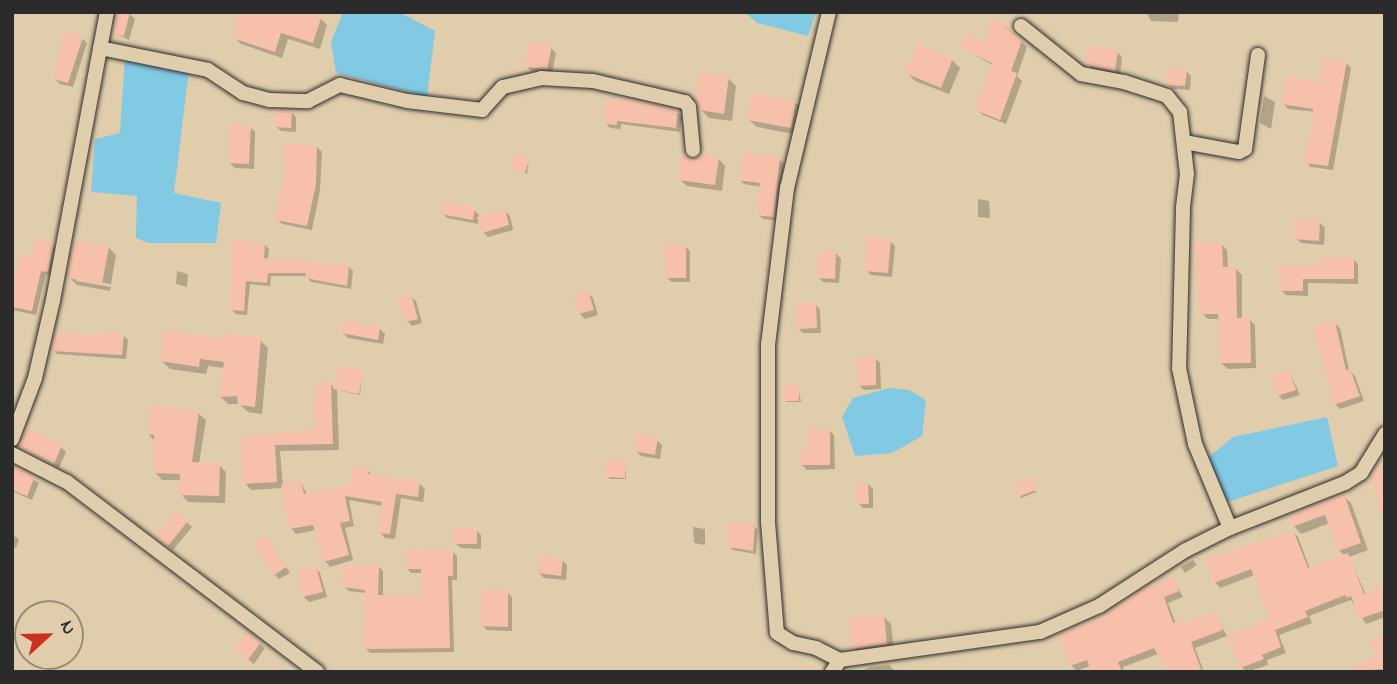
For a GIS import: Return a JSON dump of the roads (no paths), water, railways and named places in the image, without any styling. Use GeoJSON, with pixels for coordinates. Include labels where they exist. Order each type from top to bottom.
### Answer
{"type":"FeatureCollection","features":[{"type":"Feature","properties":{"kind":"street"},"geometry":{"type":"LineString","coordinates":[[12,439],[35,377],[53,300],[107,12]]}},
{"type":"Feature","properties":{"kind":"street"},"geometry":{"type":"LineString","coordinates":[[829,12],[787,188],[768,344],[768,522],[777,633],[793,643],[816,648],[836,666],[1040,632],[1099,607],[1186,550],[1230,528],[1345,483],[1361,473],[1385,434]]}},
{"type":"Feature","properties":{"kind":"street"},"geometry":{"type":"LineString","coordinates":[[1021,26],[1081,74],[1124,82],[1167,96],[1180,111],[1187,174],[1183,209],[1179,368],[1195,444],[1230,528]]}},
{"type":"Feature","properties":{"kind":"street"},"geometry":{"type":"LineString","coordinates":[[100,48],[208,70],[243,93],[270,100],[308,102],[340,85],[407,101],[482,110],[503,87],[541,78],[593,81],[685,102],[689,107],[693,149]]}},
{"type":"Feature","properties":{"kind":"street"},"geometry":{"type":"LineString","coordinates":[[1184,142],[1240,152],[1245,149],[1258,55]]}},
{"type":"Feature","properties":{"kind":"street"},"geometry":{"type":"LineString","coordinates":[[12,454],[67,482],[317,672]]}},
{"type":"Feature","properties":{"kind":"water"},"geometry":{"type":"Polygon","coordinates":[[[343,12],[399,12],[435,31],[427,97],[336,73],[331,42],[343,12]]]}},
{"type":"Feature","properties":{"kind":"water"},"geometry":{"type":"Polygon","coordinates":[[[745,12],[816,12],[808,36],[757,23],[745,12]]]}},
{"type":"Feature","properties":{"kind":"water"},"geometry":{"type":"Polygon","coordinates":[[[125,56],[189,69],[174,193],[221,203],[216,243],[148,243],[136,238],[137,196],[91,192],[95,139],[120,133],[125,56]]]}},
{"type":"Feature","properties":{"kind":"water"},"geometry":{"type":"Polygon","coordinates":[[[890,388],[909,390],[926,400],[922,436],[892,453],[855,456],[842,417],[853,398],[890,388]]]}},
{"type":"Feature","properties":{"kind":"water"},"geometry":{"type":"Polygon","coordinates":[[[1327,417],[1338,466],[1224,503],[1205,460],[1233,437],[1327,417]]]}}]}
